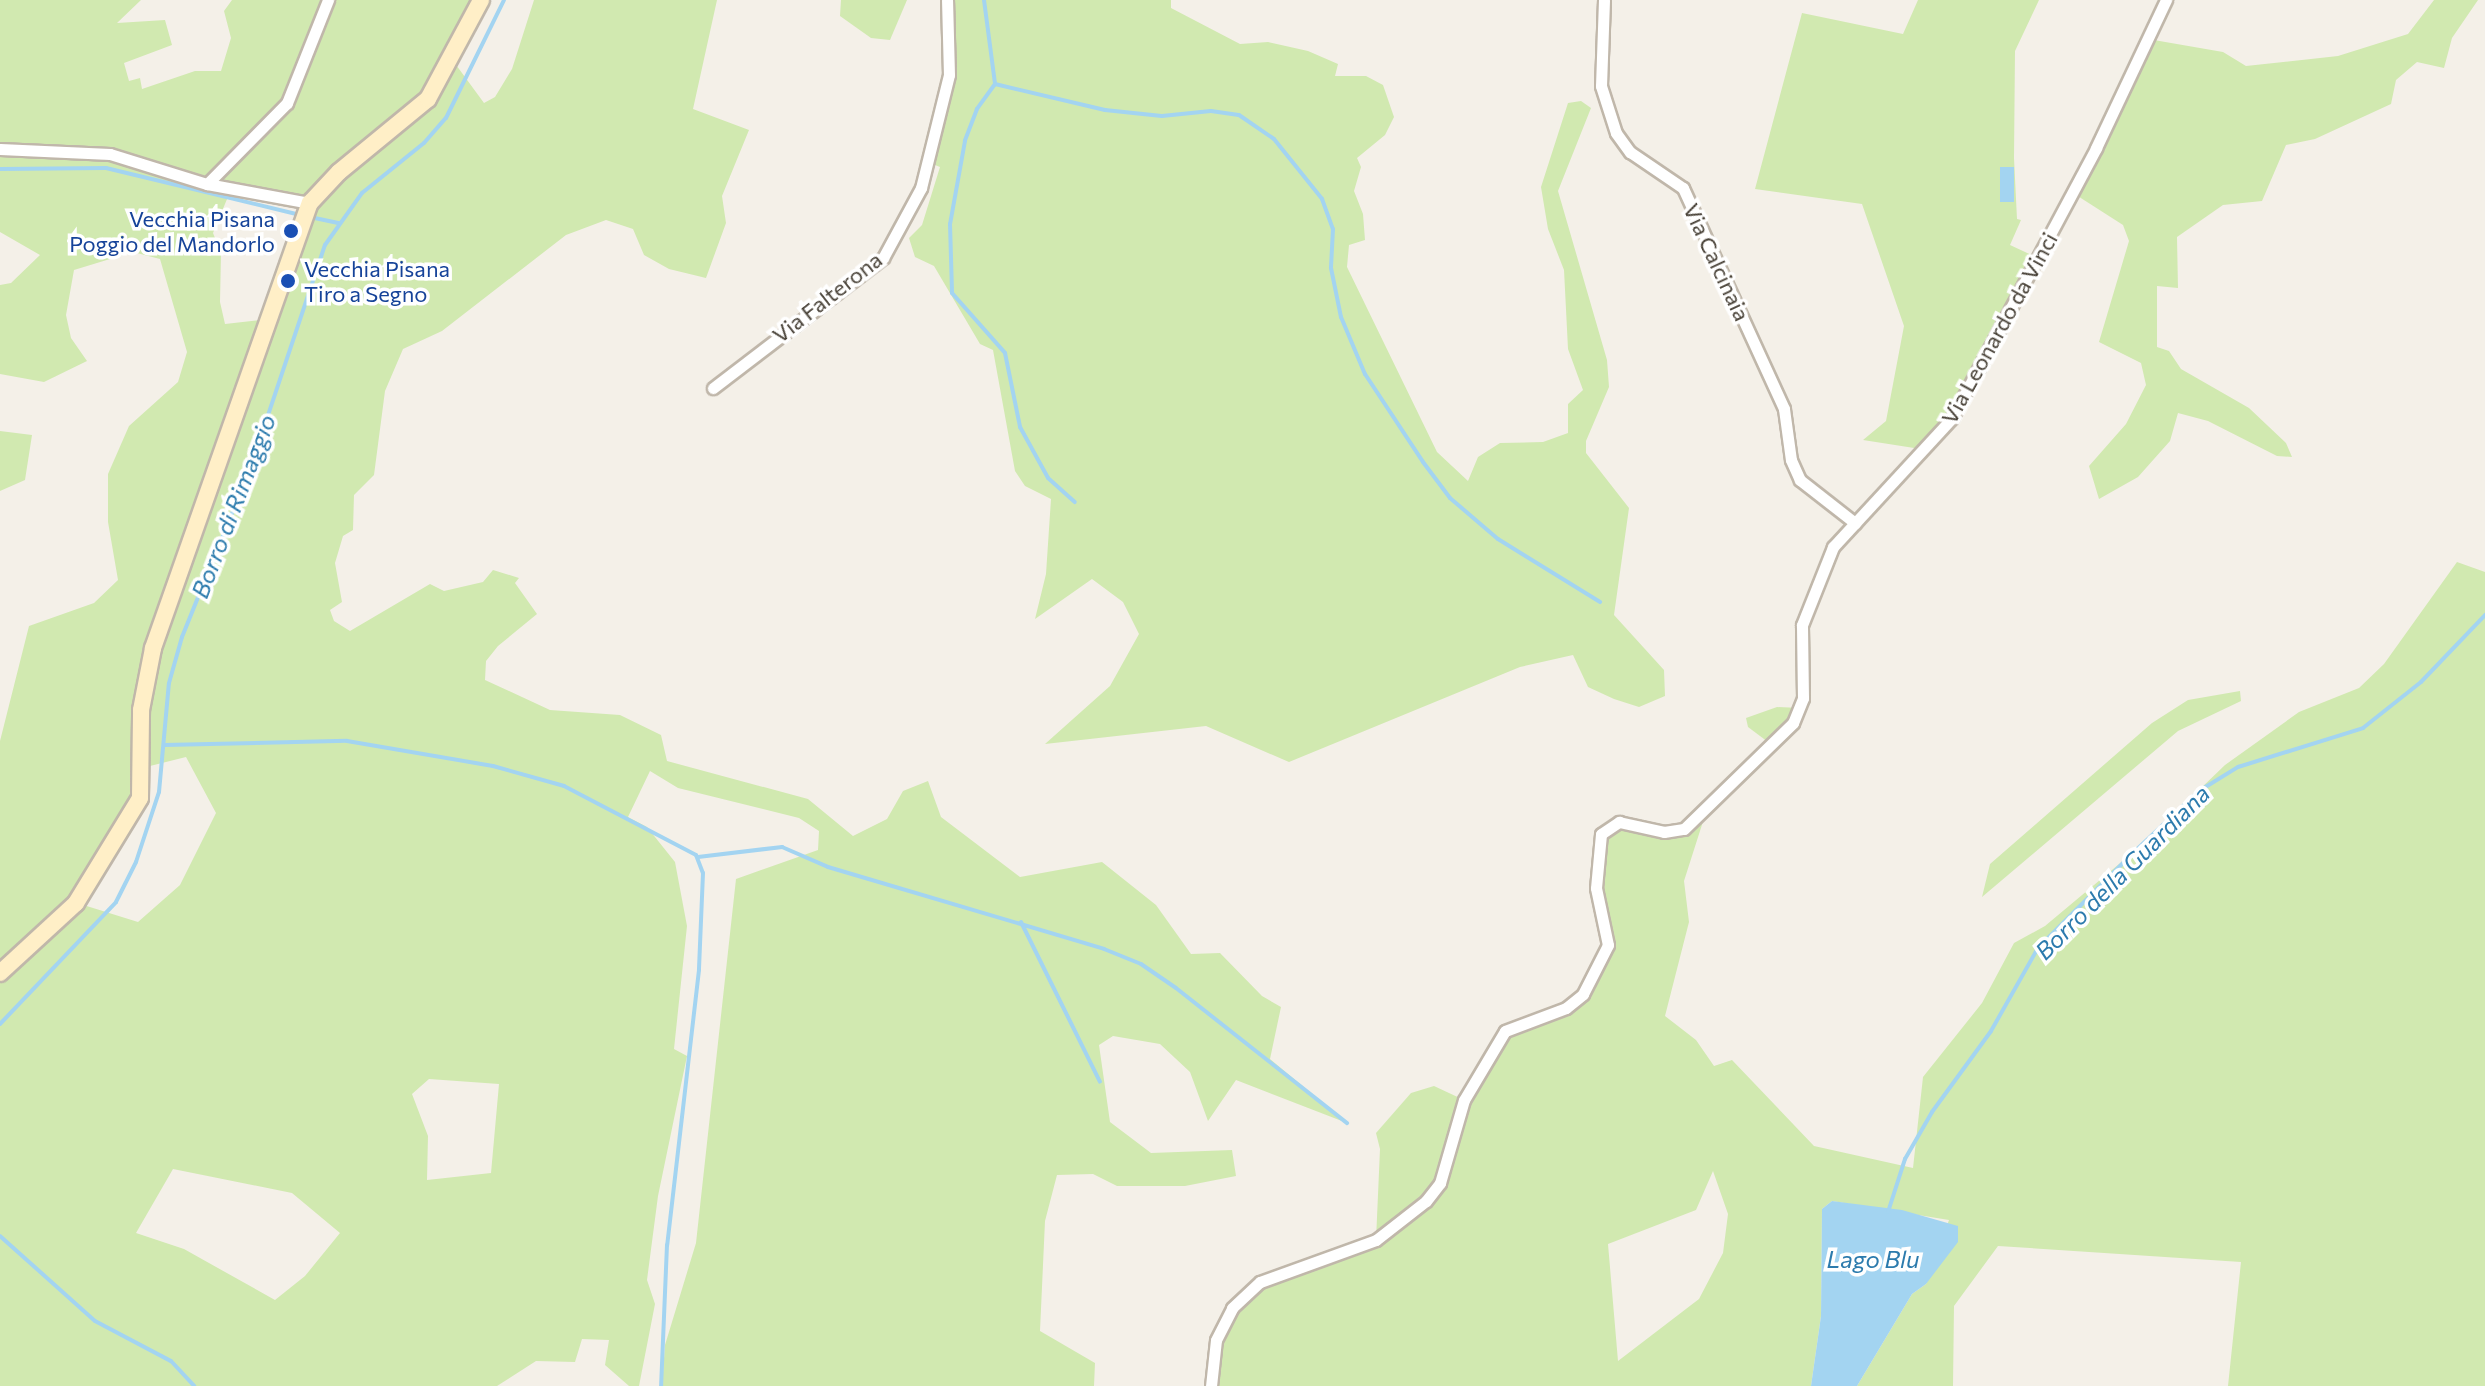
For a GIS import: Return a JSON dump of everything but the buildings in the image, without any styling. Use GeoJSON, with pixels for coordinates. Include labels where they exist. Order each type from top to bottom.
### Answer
{"type":"FeatureCollection","features":[{"type":"Feature","properties":{"kind":"main road"},"geometry":{"type":"LineString","coordinates":[[0,973],[76,903],[140,798],[141,710],[153,648],[310,203],[330,179],[428,99],[481,0]]}},
{"type":"Feature","properties":{"kind":"street"},"geometry":{"type":"LineString","coordinates":[[207,184],[287,103],[328,0]]}},
{"type":"Feature","properties":{"kind":"street","name":"Via Falterona"},"geometry":{"type":"LineString","coordinates":[[713,388],[883,258],[925,174],[949,75],[947,0]]}},
{"type":"Feature","properties":{"kind":"street","name":"Via Calcinaia"},"geometry":{"type":"LineString","coordinates":[[1604,0],[1601,86],[1616,133],[1630,152],[1683,188],[1784,409],[1791,460],[1800,480],[1855,523]]}},
{"type":"Feature","properties":{"kind":"street","name":"Via Leonardo da Vinci"},"geometry":{"type":"LineString","coordinates":[[1211,1386],[1216,1340],[1232,1308],[1260,1282],[1376,1240],[1426,1201],[1440,1183],[1464,1100],[1505,1031],[1566,1008],[1583,994],[1600,968],[1608,945],[1596,888],[1601,834],[1619,822],[1664,832],[1684,829],[1793,723],[1803,698],[1800,645],[1807,607],[1833,547],[1952,418],[2096,148],[2166,0]]}},
{"type":"Feature","properties":{"kind":"street"},"geometry":{"type":"LineString","coordinates":[[0,149],[110,154],[207,184],[310,203]]}},
{"type":"Feature","properties":{"kind":"green space"},"geometry":{"type":"Polygon","coordinates":[[[0,0],[141,0],[117,23],[165,20],[172,45],[124,63],[129,81],[140,78],[142,89],[195,71],[221,71],[231,38],[224,11],[232,0],[481,0],[451,58],[484,103],[495,97],[512,69],[534,0],[717,0],[693,109],[749,130],[722,196],[726,223],[706,278],[669,269],[644,255],[633,229],[606,220],[566,235],[442,331],[403,349],[385,391],[374,475],[354,495],[353,530],[343,536],[335,563],[342,602],[330,610],[334,621],[350,631],[430,584],[444,591],[483,582],[493,570],[519,578],[515,583],[537,614],[498,646],[486,661],[485,680],[550,710],[620,715],[661,735],[667,761],[808,799],[853,836],[887,819],[903,791],[928,781],[941,817],[1020,877],[1102,862],[1156,905],[1191,954],[1220,953],[1262,996],[1281,1007],[1270,1059],[1347,1123],[1236,1080],[1208,1121],[1190,1072],[1160,1044],[1113,1036],[1099,1045],[1110,1122],[1151,1153],[1232,1150],[1236,1176],[1185,1186],[1117,1186],[1093,1174],[1057,1175],[1045,1221],[1040,1331],[1095,1363],[1094,1386],[662,1386],[665,1345],[696,1243],[736,879],[818,850],[819,831],[799,818],[678,788],[650,771],[628,817],[647,827],[675,862],[687,926],[674,1049],[687,1056],[658,1196],[647,1280],[655,1304],[639,1386],[629,1386],[605,1365],[609,1340],[582,1339],[575,1362],[536,1361],[497,1386],[0,1386],[0,741],[29,626],[94,603],[118,580],[108,522],[108,474],[129,426],[178,382],[187,352],[160,259],[133,252],[74,270],[66,315],[71,338],[87,361],[44,382],[0,374],[0,285],[11,283],[40,255],[0,232],[0,0]],[[232,187],[213,233],[221,253],[220,302],[225,324],[268,319],[310,203],[232,187]],[[186,757],[142,768],[140,798],[77,903],[138,922],[180,885],[216,813],[186,757]],[[429,1079],[412,1094],[428,1136],[427,1180],[491,1173],[499,1084],[429,1079]],[[173,1169],[136,1233],[184,1249],[275,1300],[305,1276],[340,1233],[292,1193],[173,1169]]]}},
{"type":"Feature","properties":{"kind":"green space"},"geometry":{"type":"Polygon","coordinates":[[[841,0],[907,0],[890,40],[871,38],[840,16],[841,0]]]}},
{"type":"Feature","properties":{"kind":"green space"},"geometry":{"type":"Polygon","coordinates":[[[946,0],[1171,0],[1171,8],[1240,44],[1268,42],[1308,51],[1338,64],[1335,76],[1366,76],[1383,85],[1394,117],[1385,135],[1357,158],[1361,167],[1354,191],[1363,214],[1365,240],[1349,245],[1347,267],[1437,452],[1468,481],[1478,457],[1500,443],[1543,442],[1568,433],[1568,404],[1583,390],[1568,349],[1564,270],[1548,229],[1541,187],[1568,103],[1581,101],[1591,108],[1558,191],[1607,360],[1609,387],[1586,441],[1586,453],[1629,508],[1614,615],[1664,670],[1665,696],[1639,707],[1614,699],[1588,687],[1573,655],[1520,667],[1289,762],[1206,726],[1045,744],[1110,686],[1139,634],[1123,602],[1092,579],[1035,619],[1046,574],[1051,499],[1025,486],[1015,471],[993,350],[980,344],[934,266],[915,257],[909,238],[922,225],[940,167],[930,163],[953,55],[946,0]]]}},
{"type":"Feature","properties":{"kind":"green space"},"geometry":{"type":"Polygon","coordinates":[[[1918,0],[2039,0],[2015,51],[2014,158],[2017,219],[2021,220],[2010,245],[2038,258],[1927,450],[1863,440],[1886,421],[1904,326],[1862,204],[1755,189],[1802,13],[1903,34],[1918,0]]]}},
{"type":"Feature","properties":{"kind":"green space"},"geometry":{"type":"Polygon","coordinates":[[[2434,0],[2478,0],[2452,38],[2444,68],[2417,62],[2396,80],[2391,104],[2315,139],[2286,145],[2262,201],[2223,205],[2177,237],[2178,288],[2157,286],[2157,347],[2169,351],[2181,369],[2249,408],[2286,443],[2292,457],[2277,456],[2208,421],[2178,413],[2170,441],[2138,477],[2099,499],[2089,466],[2126,424],[2146,385],[2141,363],[2099,342],[2129,241],[2123,225],[2073,193],[2148,39],[2223,52],[2246,66],[2338,56],[2408,34],[2434,0]]]}},
{"type":"Feature","properties":{"kind":"green space"},"geometry":{"type":"Polygon","coordinates":[[[0,431],[32,435],[25,480],[0,491],[0,431]]]}},
{"type":"Feature","properties":{"kind":"green space"},"geometry":{"type":"Polygon","coordinates":[[[2457,562],[2485,572],[2485,1386],[2228,1386],[2241,1262],[1998,1246],[1954,1306],[1953,1386],[1857,1386],[1912,1294],[1926,1284],[1949,1220],[1832,1201],[1822,1209],[1821,1316],[1811,1386],[1211,1386],[1232,1308],[1260,1282],[1376,1240],[1380,1149],[1376,1133],[1411,1093],[1434,1086],[1464,1100],[1505,1031],[1566,1008],[1583,994],[1608,945],[1596,888],[1607,827],[1684,829],[1707,809],[1684,881],[1689,922],[1665,1016],[1696,1040],[1714,1066],[1732,1060],[1814,1146],[1913,1168],[1923,1077],[1982,1003],[2014,943],[2045,926],[2143,844],[2225,765],[2299,712],[2359,688],[2384,664],[2457,562]],[[1713,1171],[1696,1210],[1608,1244],[1618,1361],[1699,1299],[1723,1253],[1728,1214],[1713,1171]]]}},
{"type":"Feature","properties":{"kind":"green space"},"geometry":{"type":"Polygon","coordinates":[[[2240,691],[2241,701],[2178,731],[1982,897],[1990,864],[2152,723],[2188,700],[2240,691]]]}},
{"type":"Feature","properties":{"kind":"green space"},"geometry":{"type":"Polygon","coordinates":[[[1777,707],[1801,708],[1772,745],[1748,727],[1746,718],[1777,707]]]}},
{"type":"Feature","properties":{"kind":"water"},"geometry":{"type":"Polygon","coordinates":[[[2000,167],[2014,167],[2014,202],[2000,202],[2000,167]]]}},
{"type":"Feature","properties":{"kind":"water","name":"Lago Blu"},"geometry":{"type":"Polygon","coordinates":[[[1832,1201],[1902,1210],[1958,1226],[1958,1242],[1926,1284],[1912,1294],[1857,1386],[1811,1386],[1821,1316],[1822,1209],[1832,1201]]]}},
{"type":"Feature","properties":{"kind":"waterway","name":"Borro di Rimaggio"},"geometry":{"type":"LineString","coordinates":[[0,1024],[116,902],[136,862],[159,792],[169,683],[182,637],[250,469],[325,245],[362,193],[424,143],[446,118],[504,0]]}},
{"type":"Feature","properties":{"kind":"waterway"},"geometry":{"type":"LineString","coordinates":[[984,0],[995,84]]}},
{"type":"Feature","properties":{"kind":"waterway"},"geometry":{"type":"LineString","coordinates":[[995,84],[1105,110],[1162,116],[1211,111],[1239,115],[1274,139],[1322,199],[1333,229],[1331,268],[1341,317],[1365,374],[1423,462],[1450,498],[1498,539],[1600,602]]}},
{"type":"Feature","properties":{"kind":"waterway"},"geometry":{"type":"LineString","coordinates":[[995,84],[977,109],[965,141],[950,224],[952,293],[1005,353],[1020,427],[1048,478],[1075,502]]}},
{"type":"Feature","properties":{"kind":"waterway"},"geometry":{"type":"LineString","coordinates":[[0,169],[106,168],[301,215]]}},
{"type":"Feature","properties":{"kind":"waterway"},"geometry":{"type":"LineString","coordinates":[[310,217],[339,223]]}},
{"type":"Feature","properties":{"kind":"waterway","name":"Borro della Guardiana"},"geometry":{"type":"LineString","coordinates":[[1888,1212],[1905,1159],[1932,1112],[1991,1031],[2038,948],[2199,791],[2238,767],[2363,728],[2421,682],[2485,615]]}},
{"type":"Feature","properties":{"kind":"waterway"},"geometry":{"type":"LineString","coordinates":[[164,745],[347,741],[493,766],[564,786],[696,855],[703,873],[699,970],[667,1245],[661,1386]]}},
{"type":"Feature","properties":{"kind":"waterway"},"geometry":{"type":"LineString","coordinates":[[698,857],[782,847],[828,867],[1104,949],[1141,964],[1347,1123]]}},
{"type":"Feature","properties":{"kind":"waterway"},"geometry":{"type":"LineString","coordinates":[[1021,922],[1100,1082]]}},
{"type":"Feature","properties":{"kind":"waterway"},"geometry":{"type":"LineString","coordinates":[[0,1236],[95,1321],[171,1361],[194,1386]]}},
{"type":"Feature","properties":{"kind":"place","name":"Vecchia Pisana Poggio del Mandorlo"},"geometry":{"type":"Point","coordinates":[291,231]}},
{"type":"Feature","properties":{"kind":"place","name":"Vecchia Pisana Tiro a Segno"},"geometry":{"type":"Point","coordinates":[288,281]}}]}
